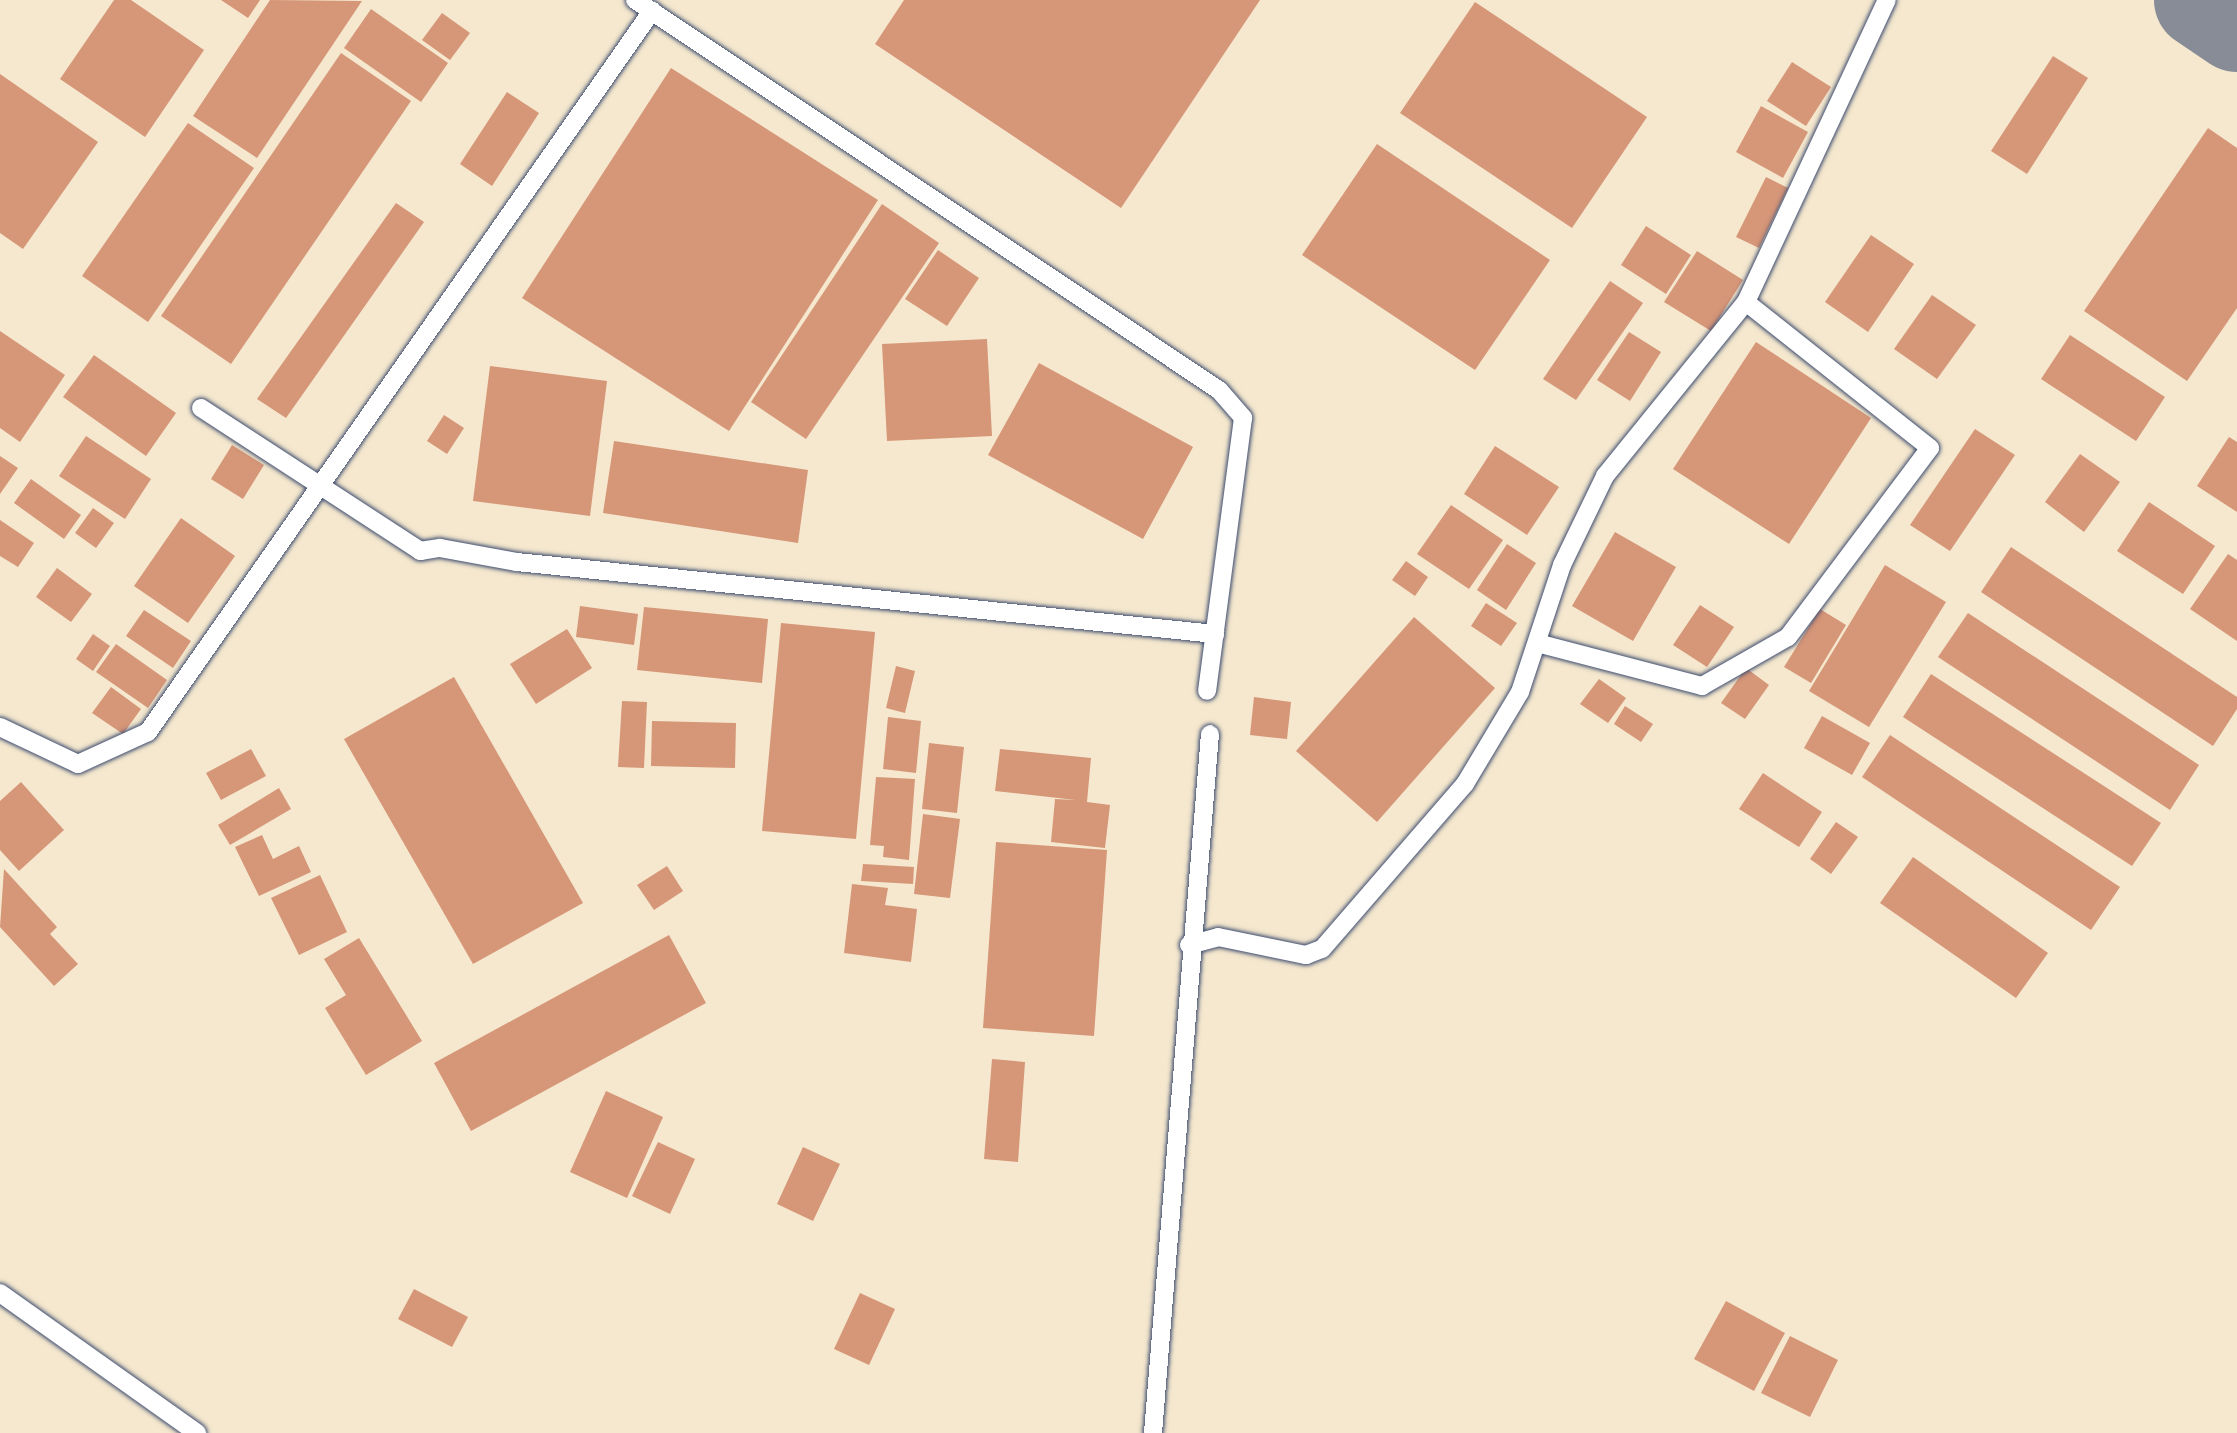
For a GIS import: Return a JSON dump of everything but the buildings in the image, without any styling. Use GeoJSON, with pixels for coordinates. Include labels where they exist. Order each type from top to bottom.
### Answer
{"type":"FeatureCollection","features":[{"type":"Feature","properties":{"kind":"lane"},"geometry":{"type":"LineString","coordinates":[[636,0],[1219,390],[1242,418],[1207,691]]}},
{"type":"Feature","properties":{"kind":"lane"},"geometry":{"type":"LineString","coordinates":[[1189,946],[1218,937],[1306,955],[1322,949],[1465,784],[1520,692],[1562,565],[1605,476],[1746,302],[1886,0]]}},
{"type":"Feature","properties":{"kind":"lane"},"geometry":{"type":"LineString","coordinates":[[0,727],[24,744],[78,764],[148,732],[652,12]]}},
{"type":"Feature","properties":{"kind":"lane"},"geometry":{"type":"LineString","coordinates":[[1537,643],[1702,686],[1788,637],[1930,448],[1746,302]]}},
{"type":"Feature","properties":{"kind":"lane"},"geometry":{"type":"LineString","coordinates":[[201,408],[324,483],[420,552],[440,548],[783,592],[1214,634]]}},
{"type":"Feature","properties":{"kind":"lane"},"geometry":{"type":"LineString","coordinates":[[1152,1433],[1189,946],[1210,734]]}},
{"type":"Feature","properties":{"kind":"lane"},"geometry":{"type":"LineString","coordinates":[[0,1293],[197,1433]]}},
{"type":"Feature","properties":{"kind":"taxiway"},"geometry":{"type":"LineString","coordinates":[[2203,0],[2237,23]]}}]}
